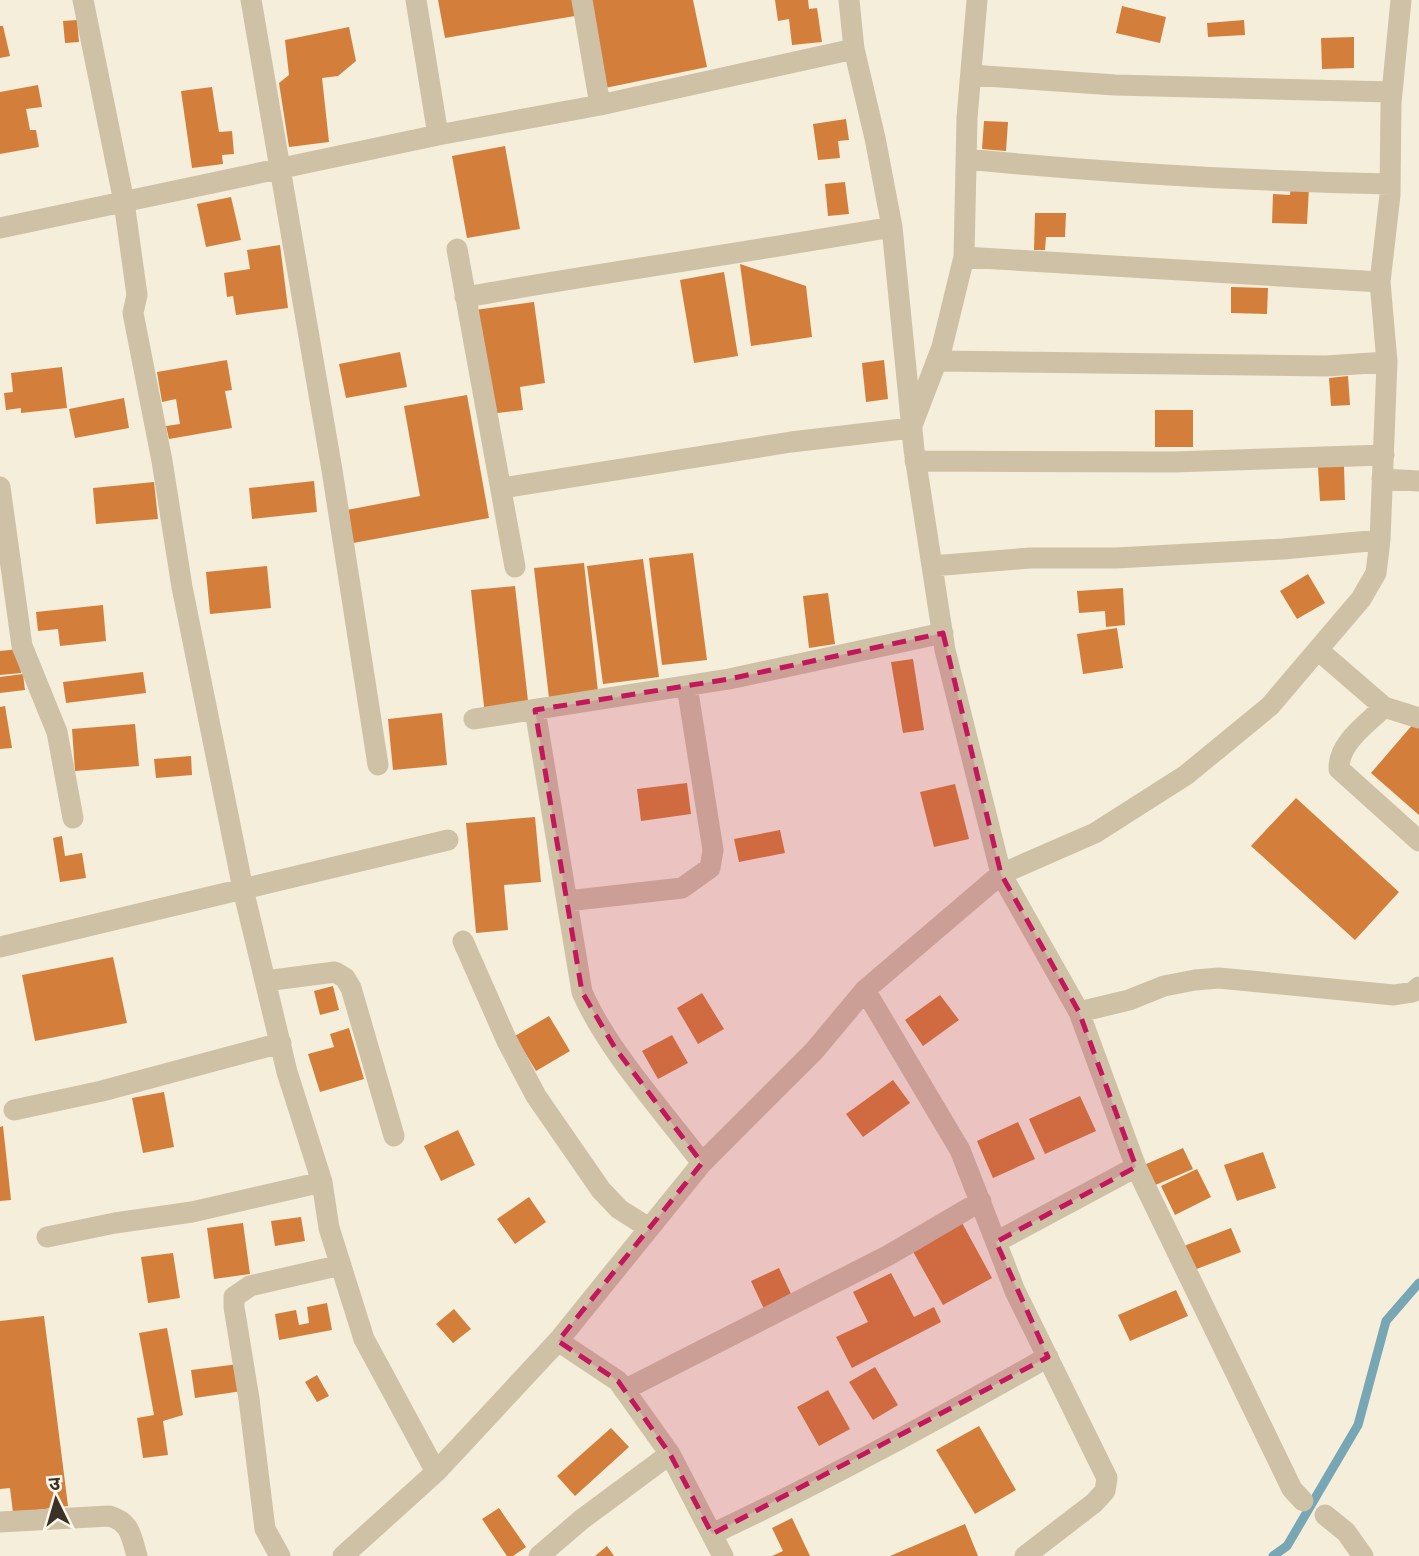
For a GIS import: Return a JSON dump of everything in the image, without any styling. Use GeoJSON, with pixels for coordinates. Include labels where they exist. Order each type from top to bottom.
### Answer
{"type":"FeatureCollection","features":[{"type":"Feature","properties":{"kind":"street"},"geometry":{"type":"LineString","coordinates":[[83,0],[124,202],[137,295],[133,313],[162,461],[181,587],[243,889],[265,981],[287,1072],[321,1182],[329,1228],[364,1339],[436,1472]]}},
{"type":"Feature","properties":{"kind":"street"},"geometry":{"type":"LineString","coordinates":[[251,0],[378,765]]}},
{"type":"Feature","properties":{"kind":"street"},"geometry":{"type":"LineString","coordinates":[[416,0],[438,135]]}},
{"type":"Feature","properties":{"kind":"street"},"geometry":{"type":"LineString","coordinates":[[582,0],[600,105]]}},
{"type":"Feature","properties":{"kind":"street"},"geometry":{"type":"LineString","coordinates":[[849,0],[854,48],[892,227],[915,461],[943,633],[1001,874],[1079,1012],[1136,1167],[1292,1489],[1303,1501]]}},
{"type":"Feature","properties":{"kind":"street"},"geometry":{"type":"LineString","coordinates":[[911,428],[937,361],[964,257],[971,75],[978,0]]}},
{"type":"Feature","properties":{"kind":"street"},"geometry":{"type":"LineString","coordinates":[[343,1556],[436,1472],[558,1341],[702,1163],[814,1051],[865,990],[1001,874],[1095,833],[1186,775],[1270,706],[1362,599],[1376,573],[1380,540],[1387,362],[1380,282],[1390,184],[1392,92],[1401,0]]}},
{"type":"Feature","properties":{"kind":"street"},"geometry":{"type":"LineString","coordinates":[[0,228],[438,135],[600,105],[854,48]]}},
{"type":"Feature","properties":{"kind":"street"},"geometry":{"type":"LineString","coordinates":[[971,75],[1115,85],[1392,92]]}},
{"type":"Feature","properties":{"kind":"street"},"geometry":{"type":"LineString","coordinates":[[967,159],[1194,177],[1390,184]]}},
{"type":"Feature","properties":{"kind":"street"},"geometry":{"type":"LineString","coordinates":[[465,297],[892,227]]}},
{"type":"Feature","properties":{"kind":"street"},"geometry":{"type":"LineString","coordinates":[[457,249],[515,567]]}},
{"type":"Feature","properties":{"kind":"street"},"geometry":{"type":"LineString","coordinates":[[964,257],[1380,282]]}},
{"type":"Feature","properties":{"kind":"street"},"geometry":{"type":"LineString","coordinates":[[937,361],[1326,366],[1387,362]]}},
{"type":"Feature","properties":{"kind":"street"},"geometry":{"type":"LineString","coordinates":[[502,488],[791,442],[911,428]]}},
{"type":"Feature","properties":{"kind":"street"},"geometry":{"type":"LineString","coordinates":[[915,461],[1173,462],[1384,454]]}},
{"type":"Feature","properties":{"kind":"street"},"geometry":{"type":"LineString","coordinates":[[1382,479],[1419,481]]}},
{"type":"Feature","properties":{"kind":"street"},"geometry":{"type":"LineString","coordinates":[[0,487],[22,646],[57,732],[73,818]]}},
{"type":"Feature","properties":{"kind":"street"},"geometry":{"type":"LineString","coordinates":[[932,566],[1030,558],[1116,558],[1283,549],[1380,540]]}},
{"type":"Feature","properties":{"kind":"street"},"geometry":{"type":"LineString","coordinates":[[474,719],[687,686],[825,660],[943,633]]}},
{"type":"Feature","properties":{"kind":"street"},"geometry":{"type":"LineString","coordinates":[[1318,650],[1384,707],[1419,719]]}},
{"type":"Feature","properties":{"kind":"street"},"geometry":{"type":"LineString","coordinates":[[567,901],[682,888],[710,868],[713,850],[687,686]]}},
{"type":"Feature","properties":{"kind":"street"},"geometry":{"type":"LineString","coordinates":[[1384,707],[1347,744],[1339,757],[1339,769],[1419,841]]}},
{"type":"Feature","properties":{"kind":"street"},"geometry":{"type":"LineString","coordinates":[[535,710],[582,992],[591,1014],[702,1163]]}},
{"type":"Feature","properties":{"kind":"street"},"geometry":{"type":"LineString","coordinates":[[0,947],[448,840]]}},
{"type":"Feature","properties":{"kind":"street"},"geometry":{"type":"LineString","coordinates":[[463,941],[507,1041],[536,1096],[601,1190],[619,1209],[649,1228]]}},
{"type":"Feature","properties":{"kind":"street"},"geometry":{"type":"LineString","coordinates":[[265,981],[335,972],[345,978],[351,988],[394,1136]]}},
{"type":"Feature","properties":{"kind":"street"},"geometry":{"type":"LineString","coordinates":[[1079,1012],[1129,1000],[1164,986],[1219,978],[1394,995],[1413,992],[1419,987]]}},
{"type":"Feature","properties":{"kind":"street"},"geometry":{"type":"LineString","coordinates":[[865,990],[960,1150],[1015,1291],[1107,1478],[1105,1491],[1094,1503],[1025,1556]]}},
{"type":"Feature","properties":{"kind":"street"},"geometry":{"type":"LineString","coordinates":[[14,1110],[281,1044]]}},
{"type":"Feature","properties":{"kind":"street"},"geometry":{"type":"LineString","coordinates":[[996,1242],[1136,1167]]}},
{"type":"Feature","properties":{"kind":"street"},"geometry":{"type":"LineString","coordinates":[[47,1237],[115,1223],[192,1212],[321,1182]]}},
{"type":"Feature","properties":{"kind":"street"},"geometry":{"type":"LineString","coordinates":[[624,1390],[889,1255],[981,1201]]}},
{"type":"Feature","properties":{"kind":"street"},"geometry":{"type":"LineString","coordinates":[[279,1556],[265,1529],[234,1297],[250,1286],[341,1265]]}},
{"type":"Feature","properties":{"kind":"street"},"geometry":{"type":"LineString","coordinates":[[558,1341],[618,1381],[670,1454],[723,1556]]}},
{"type":"Feature","properties":{"kind":"street"},"geometry":{"type":"LineString","coordinates":[[712,1534],[805,1490],[1048,1356]]}},
{"type":"Feature","properties":{"kind":"street"},"geometry":{"type":"LineString","coordinates":[[538,1556],[581,1520],[670,1454]]}},
{"type":"Feature","properties":{"kind":"street"},"geometry":{"type":"LineString","coordinates":[[1325,1515],[1346,1532],[1363,1556]]}},
{"type":"Feature","properties":{"kind":"street"},"geometry":{"type":"LineString","coordinates":[[0,1521],[109,1516],[120,1519],[125,1525],[131,1534],[137,1556]]}},
{"type":"Feature","properties":{"kind":"highlighted area"},"geometry":{"type":"Polygon","coordinates":[[[943,633],[1001,874],[1079,1012],[1136,1167],[996,1242],[1048,1357],[712,1534],[670,1454],[618,1381],[558,1341],[702,1163],[615,1048],[582,992],[535,710],[729,679],[943,633]]]}},
{"type":"Feature","properties":{"kind":"building"},"geometry":{"type":"Polygon","coordinates":[[[438,0],[573,0],[575,16],[445,38],[438,0]]]}},
{"type":"Feature","properties":{"kind":"building"},"geometry":{"type":"Polygon","coordinates":[[[587,0],[693,0],[707,67],[605,88],[587,0]]]}},
{"type":"Feature","properties":{"kind":"building"},"geometry":{"type":"Polygon","coordinates":[[[775,0],[808,0],[809,9],[817,8],[822,42],[792,45],[789,19],[778,21],[775,0]]]}},
{"type":"Feature","properties":{"kind":"building"},"geometry":{"type":"Polygon","coordinates":[[[1122,6],[1166,17],[1160,43],[1116,33],[1122,6]]]}},
{"type":"Feature","properties":{"kind":"building"},"geometry":{"type":"Polygon","coordinates":[[[77,20],[79,42],[65,43],[63,21],[77,20]]]}},
{"type":"Feature","properties":{"kind":"building"},"geometry":{"type":"Polygon","coordinates":[[[1244,20],[1245,35],[1208,37],[1207,23],[1244,20]]]}},
{"type":"Feature","properties":{"kind":"building"},"geometry":{"type":"Polygon","coordinates":[[[0,26],[3,26],[10,56],[0,58],[0,26]]]}},
{"type":"Feature","properties":{"kind":"building"},"geometry":{"type":"Polygon","coordinates":[[[349,27],[356,61],[338,76],[322,78],[329,142],[289,147],[279,83],[289,75],[285,40],[349,27]]]}},
{"type":"Feature","properties":{"kind":"building"},"geometry":{"type":"Polygon","coordinates":[[[1354,37],[1354,68],[1322,69],[1321,38],[1354,37]]]}},
{"type":"Feature","properties":{"kind":"building"},"geometry":{"type":"Polygon","coordinates":[[[38,85],[42,107],[26,109],[30,130],[36,130],[39,147],[0,154],[0,92],[38,85]]]}},
{"type":"Feature","properties":{"kind":"building"},"geometry":{"type":"Polygon","coordinates":[[[212,87],[219,132],[232,131],[234,154],[222,155],[223,164],[192,168],[181,91],[212,87]]]}},
{"type":"Feature","properties":{"kind":"building"},"geometry":{"type":"Polygon","coordinates":[[[846,119],[849,140],[838,141],[840,158],[818,160],[813,124],[846,119]]]}},
{"type":"Feature","properties":{"kind":"building"},"geometry":{"type":"Polygon","coordinates":[[[984,121],[1008,122],[1006,151],[982,149],[984,121]]]}},
{"type":"Feature","properties":{"kind":"building"},"geometry":{"type":"Polygon","coordinates":[[[505,146],[520,229],[467,238],[452,156],[505,146]]]}},
{"type":"Feature","properties":{"kind":"building"},"geometry":{"type":"Polygon","coordinates":[[[845,182],[849,214],[828,216],[825,184],[845,182]]]}},
{"type":"Feature","properties":{"kind":"building"},"geometry":{"type":"Polygon","coordinates":[[[1291,187],[1309,188],[1307,224],[1272,223],[1273,194],[1290,195],[1291,187]]]}},
{"type":"Feature","properties":{"kind":"building"},"geometry":{"type":"Polygon","coordinates":[[[231,197],[241,240],[206,247],[197,204],[231,197]]]}},
{"type":"Feature","properties":{"kind":"building"},"geometry":{"type":"Polygon","coordinates":[[[1035,213],[1066,213],[1065,237],[1046,237],[1045,250],[1034,250],[1035,213]]]}},
{"type":"Feature","properties":{"kind":"building"},"geometry":{"type":"Polygon","coordinates":[[[280,245],[288,308],[236,315],[233,296],[227,297],[224,273],[250,269],[247,250],[280,245]]]}},
{"type":"Feature","properties":{"kind":"building"},"geometry":{"type":"Polygon","coordinates":[[[740,264],[806,286],[812,337],[751,346],[740,264]]]}},
{"type":"Feature","properties":{"kind":"building"},"geometry":{"type":"Polygon","coordinates":[[[724,272],[738,356],[694,363],[680,280],[724,272]]]}},
{"type":"Feature","properties":{"kind":"building"},"geometry":{"type":"Polygon","coordinates":[[[1231,287],[1268,288],[1267,314],[1231,313],[1231,287]]]}},
{"type":"Feature","properties":{"kind":"building"},"geometry":{"type":"Polygon","coordinates":[[[534,302],[545,383],[520,387],[523,410],[489,414],[475,310],[534,302]]]}},
{"type":"Feature","properties":{"kind":"building"},"geometry":{"type":"Polygon","coordinates":[[[400,352],[407,387],[346,398],[339,364],[400,352]]]}},
{"type":"Feature","properties":{"kind":"building"},"geometry":{"type":"Polygon","coordinates":[[[227,360],[232,390],[225,391],[232,428],[169,439],[166,426],[180,424],[176,399],[162,402],[157,372],[227,360]]]}},
{"type":"Feature","properties":{"kind":"building"},"geometry":{"type":"Polygon","coordinates":[[[884,360],[888,399],[866,402],[862,363],[884,360]]]}},
{"type":"Feature","properties":{"kind":"building"},"geometry":{"type":"Polygon","coordinates":[[[62,367],[67,408],[21,413],[21,408],[6,410],[4,393],[13,392],[11,373],[62,367]]]}},
{"type":"Feature","properties":{"kind":"building"},"geometry":{"type":"Polygon","coordinates":[[[1348,376],[1350,405],[1331,406],[1329,378],[1348,376]]]}},
{"type":"Feature","properties":{"kind":"building"},"geometry":{"type":"Polygon","coordinates":[[[467,395],[489,518],[353,543],[347,510],[420,496],[404,406],[467,395]]]}},
{"type":"Feature","properties":{"kind":"building"},"geometry":{"type":"Polygon","coordinates":[[[124,398],[129,428],[75,438],[69,409],[124,398]]]}},
{"type":"Feature","properties":{"kind":"building"},"geometry":{"type":"Polygon","coordinates":[[[1155,410],[1193,410],[1193,447],[1155,447],[1155,410]]]}},
{"type":"Feature","properties":{"kind":"building"},"geometry":{"type":"Polygon","coordinates":[[[1344,466],[1345,500],[1320,501],[1318,467],[1344,466]]]}},
{"type":"Feature","properties":{"kind":"building"},"geometry":{"type":"Polygon","coordinates":[[[314,481],[317,512],[252,519],[249,488],[314,481]]]}},
{"type":"Feature","properties":{"kind":"building"},"geometry":{"type":"Polygon","coordinates":[[[154,482],[158,519],[96,524],[93,488],[154,482]]]}},
{"type":"Feature","properties":{"kind":"building"},"geometry":{"type":"Polygon","coordinates":[[[693,553],[707,660],[662,665],[649,558],[693,553]]]}},
{"type":"Feature","properties":{"kind":"building"},"geometry":{"type":"Polygon","coordinates":[[[643,559],[659,677],[603,684],[587,566],[643,559]]]}},
{"type":"Feature","properties":{"kind":"building"},"geometry":{"type":"Polygon","coordinates":[[[584,563],[598,692],[549,698],[534,568],[584,563]]]}},
{"type":"Feature","properties":{"kind":"building"},"geometry":{"type":"Polygon","coordinates":[[[267,566],[271,608],[210,614],[206,572],[267,566]]]}},
{"type":"Feature","properties":{"kind":"building"},"geometry":{"type":"Polygon","coordinates":[[[1308,574],[1325,603],[1297,619],[1280,591],[1308,574]]]}},
{"type":"Feature","properties":{"kind":"building"},"geometry":{"type":"Polygon","coordinates":[[[515,586],[529,710],[485,715],[471,590],[515,586]]]}},
{"type":"Feature","properties":{"kind":"building"},"geometry":{"type":"Polygon","coordinates":[[[1123,588],[1125,625],[1106,627],[1105,611],[1079,613],[1077,591],[1123,588]]]}},
{"type":"Feature","properties":{"kind":"building"},"geometry":{"type":"Polygon","coordinates":[[[828,593],[835,644],[809,648],[803,596],[828,593]]]}},
{"type":"Feature","properties":{"kind":"building"},"geometry":{"type":"Polygon","coordinates":[[[103,605],[106,641],[60,646],[58,629],[38,631],[36,612],[103,605]]]}},
{"type":"Feature","properties":{"kind":"building"},"geometry":{"type":"Polygon","coordinates":[[[1117,628],[1123,668],[1083,674],[1077,634],[1117,628]]]}},
{"type":"Feature","properties":{"kind":"building"},"geometry":{"type":"Polygon","coordinates":[[[19,649],[21,673],[0,675],[0,651],[19,649]]]}},
{"type":"Feature","properties":{"kind":"building"},"geometry":{"type":"Polygon","coordinates":[[[913,659],[924,730],[903,733],[891,662],[913,659]]]}},
{"type":"Feature","properties":{"kind":"building"},"geometry":{"type":"Polygon","coordinates":[[[143,672],[146,693],[66,703],[63,682],[143,672]]]}},
{"type":"Feature","properties":{"kind":"building"},"geometry":{"type":"Polygon","coordinates":[[[23,674],[25,690],[0,693],[0,677],[23,674]]]}},
{"type":"Feature","properties":{"kind":"building"},"geometry":{"type":"Polygon","coordinates":[[[5,706],[12,748],[0,749],[0,707],[5,706]]]}},
{"type":"Feature","properties":{"kind":"building"},"geometry":{"type":"Polygon","coordinates":[[[442,713],[447,765],[393,770],[388,719],[442,713]]]}},
{"type":"Feature","properties":{"kind":"building"},"geometry":{"type":"Polygon","coordinates":[[[1414,723],[1419,727],[1419,815],[1371,773],[1414,723]]]}},
{"type":"Feature","properties":{"kind":"building"},"geometry":{"type":"Polygon","coordinates":[[[135,724],[139,766],[75,771],[72,729],[135,724]]]}},
{"type":"Feature","properties":{"kind":"building"},"geometry":{"type":"Polygon","coordinates":[[[191,756],[192,775],[156,778],[154,759],[191,756]]]}},
{"type":"Feature","properties":{"kind":"building"},"geometry":{"type":"Polygon","coordinates":[[[687,783],[691,814],[641,821],[637,789],[687,783]]]}},
{"type":"Feature","properties":{"kind":"building"},"geometry":{"type":"Polygon","coordinates":[[[955,784],[969,839],[934,847],[920,792],[955,784]]]}},
{"type":"Feature","properties":{"kind":"building"},"geometry":{"type":"Polygon","coordinates":[[[1296,798],[1399,892],[1355,940],[1251,846],[1296,798]]]}},
{"type":"Feature","properties":{"kind":"building"},"geometry":{"type":"Polygon","coordinates":[[[535,817],[541,882],[504,885],[508,930],[476,933],[466,823],[535,817]]]}},
{"type":"Feature","properties":{"kind":"building"},"geometry":{"type":"Polygon","coordinates":[[[780,830],[785,853],[739,862],[734,839],[780,830]]]}},
{"type":"Feature","properties":{"kind":"building"},"geometry":{"type":"Polygon","coordinates":[[[62,836],[65,856],[82,853],[86,878],[60,882],[53,838],[62,836]]]}},
{"type":"Feature","properties":{"kind":"building"},"geometry":{"type":"Polygon","coordinates":[[[113,957],[127,1023],[35,1041],[22,975],[113,957]]]}},
{"type":"Feature","properties":{"kind":"building"},"geometry":{"type":"Polygon","coordinates":[[[333,986],[339,1010],[320,1015],[314,991],[333,986]]]}},
{"type":"Feature","properties":{"kind":"building"},"geometry":{"type":"Polygon","coordinates":[[[702,993],[724,1029],[698,1044],[677,1008],[702,993]]]}},
{"type":"Feature","properties":{"kind":"building"},"geometry":{"type":"Polygon","coordinates":[[[940,995],[959,1020],[923,1046],[905,1020],[940,995]]]}},
{"type":"Feature","properties":{"kind":"building"},"geometry":{"type":"Polygon","coordinates":[[[549,1016],[570,1051],[536,1071],[515,1036],[549,1016]]]}},
{"type":"Feature","properties":{"kind":"building"},"geometry":{"type":"Polygon","coordinates":[[[349,1028],[364,1079],[320,1092],[308,1054],[334,1047],[330,1034],[349,1028]]]}},
{"type":"Feature","properties":{"kind":"building"},"geometry":{"type":"Polygon","coordinates":[[[672,1035],[688,1063],[658,1079],[642,1051],[672,1035]]]}},
{"type":"Feature","properties":{"kind":"building"},"geometry":{"type":"Polygon","coordinates":[[[893,1080],[910,1103],[863,1137],[846,1114],[893,1080]]]}},
{"type":"Feature","properties":{"kind":"building"},"geometry":{"type":"Polygon","coordinates":[[[164,1092],[174,1147],[143,1153],[132,1098],[164,1092]]]}},
{"type":"Feature","properties":{"kind":"building"},"geometry":{"type":"Polygon","coordinates":[[[1080,1096],[1096,1131],[1045,1154],[1029,1119],[1080,1096]]]}},
{"type":"Feature","properties":{"kind":"building"},"geometry":{"type":"Polygon","coordinates":[[[1018,1122],[1035,1159],[993,1178],[977,1141],[1018,1122]]]}},
{"type":"Feature","properties":{"kind":"building"},"geometry":{"type":"Polygon","coordinates":[[[3,1126],[11,1200],[0,1201],[0,1127],[3,1126]]]}},
{"type":"Feature","properties":{"kind":"building"},"geometry":{"type":"Polygon","coordinates":[[[458,1130],[475,1165],[441,1181],[424,1146],[458,1130]]]}},
{"type":"Feature","properties":{"kind":"building"},"geometry":{"type":"Polygon","coordinates":[[[1183,1148],[1193,1169],[1153,1186],[1144,1165],[1183,1148]]]}},
{"type":"Feature","properties":{"kind":"building"},"geometry":{"type":"Polygon","coordinates":[[[1263,1152],[1276,1188],[1237,1201],[1224,1165],[1263,1152]]]}},
{"type":"Feature","properties":{"kind":"building"},"geometry":{"type":"Polygon","coordinates":[[[1197,1169],[1211,1197],[1175,1215],[1161,1186],[1197,1169]]]}},
{"type":"Feature","properties":{"kind":"building"},"geometry":{"type":"Polygon","coordinates":[[[529,1197],[546,1222],[515,1244],[497,1219],[529,1197]]]}},
{"type":"Feature","properties":{"kind":"building"},"geometry":{"type":"Polygon","coordinates":[[[301,1217],[305,1241],[275,1246],[271,1221],[301,1217]]]}},
{"type":"Feature","properties":{"kind":"building"},"geometry":{"type":"Polygon","coordinates":[[[961,1221],[992,1278],[943,1305],[911,1248],[961,1221]]]}},
{"type":"Feature","properties":{"kind":"building"},"geometry":{"type":"Polygon","coordinates":[[[243,1223],[250,1274],[214,1279],[207,1228],[243,1223]]]}},
{"type":"Feature","properties":{"kind":"building"},"geometry":{"type":"Polygon","coordinates":[[[1231,1228],[1241,1252],[1194,1270],[1184,1246],[1231,1228]]]}},
{"type":"Feature","properties":{"kind":"building"},"geometry":{"type":"Polygon","coordinates":[[[173,1253],[180,1298],[148,1303],[141,1257],[173,1253]]]}},
{"type":"Feature","properties":{"kind":"building"},"geometry":{"type":"Polygon","coordinates":[[[779,1268],[792,1296],[764,1309],[751,1281],[779,1268]]]}},
{"type":"Feature","properties":{"kind":"building"},"geometry":{"type":"Polygon","coordinates":[[[891,1273],[914,1317],[934,1307],[941,1322],[852,1368],[836,1337],[868,1322],[853,1292],[891,1273]]]}},
{"type":"Feature","properties":{"kind":"building"},"geometry":{"type":"Polygon","coordinates":[[[1176,1290],[1188,1316],[1130,1341],[1118,1315],[1176,1290]]]}},
{"type":"Feature","properties":{"kind":"building"},"geometry":{"type":"Polygon","coordinates":[[[327,1303],[332,1330],[279,1340],[275,1314],[296,1310],[299,1325],[309,1323],[307,1307],[327,1303]]]}},
{"type":"Feature","properties":{"kind":"building"},"geometry":{"type":"Polygon","coordinates":[[[454,1309],[471,1329],[453,1343],[436,1324],[454,1309]]]}},
{"type":"Feature","properties":{"kind":"building"},"geometry":{"type":"Polygon","coordinates":[[[44,1316],[68,1506],[13,1513],[10,1488],[0,1489],[0,1321],[44,1316]]]}},
{"type":"Feature","properties":{"kind":"building"},"geometry":{"type":"Polygon","coordinates":[[[167,1328],[183,1415],[163,1421],[168,1455],[143,1458],[137,1418],[154,1415],[139,1333],[167,1328]]]}},
{"type":"Feature","properties":{"kind":"building"},"geometry":{"type":"Polygon","coordinates":[[[239,1364],[242,1391],[195,1398],[191,1370],[239,1364]]]}},
{"type":"Feature","properties":{"kind":"building"},"geometry":{"type":"Polygon","coordinates":[[[875,1367],[898,1405],[873,1420],[849,1382],[875,1367]]]}},
{"type":"Feature","properties":{"kind":"building"},"geometry":{"type":"Polygon","coordinates":[[[317,1375],[329,1396],[317,1402],[305,1382],[317,1375]]]}},
{"type":"Feature","properties":{"kind":"building"},"geometry":{"type":"Polygon","coordinates":[[[828,1390],[850,1429],[819,1446],[797,1407],[828,1390]]]}},
{"type":"Feature","properties":{"kind":"building"},"geometry":{"type":"Polygon","coordinates":[[[979,1426],[1016,1490],[975,1514],[936,1450],[979,1426]]]}},
{"type":"Feature","properties":{"kind":"building"},"geometry":{"type":"Polygon","coordinates":[[[611,1428],[629,1447],[575,1496],[557,1476],[611,1428]]]}},
{"type":"Feature","properties":{"kind":"building"},"geometry":{"type":"Polygon","coordinates":[[[499,1508],[526,1547],[513,1556],[507,1556],[482,1519],[499,1508]]]}},
{"type":"Feature","properties":{"kind":"building"},"geometry":{"type":"Polygon","coordinates":[[[792,1518],[810,1556],[772,1556],[783,1551],[772,1528],[792,1518]]]}},
{"type":"Feature","properties":{"kind":"building"},"geometry":{"type":"Polygon","coordinates":[[[965,1524],[978,1556],[890,1556],[965,1524]]]}},
{"type":"Feature","properties":{"kind":"building"},"geometry":{"type":"Polygon","coordinates":[[[607,1546],[614,1556],[595,1556],[607,1546]]]}},
{"type":"Feature","properties":{"kind":"waterway"},"geometry":{"type":"LineString","coordinates":[[1273,1556],[1287,1546],[1358,1425],[1386,1321],[1419,1283]]}}]}
